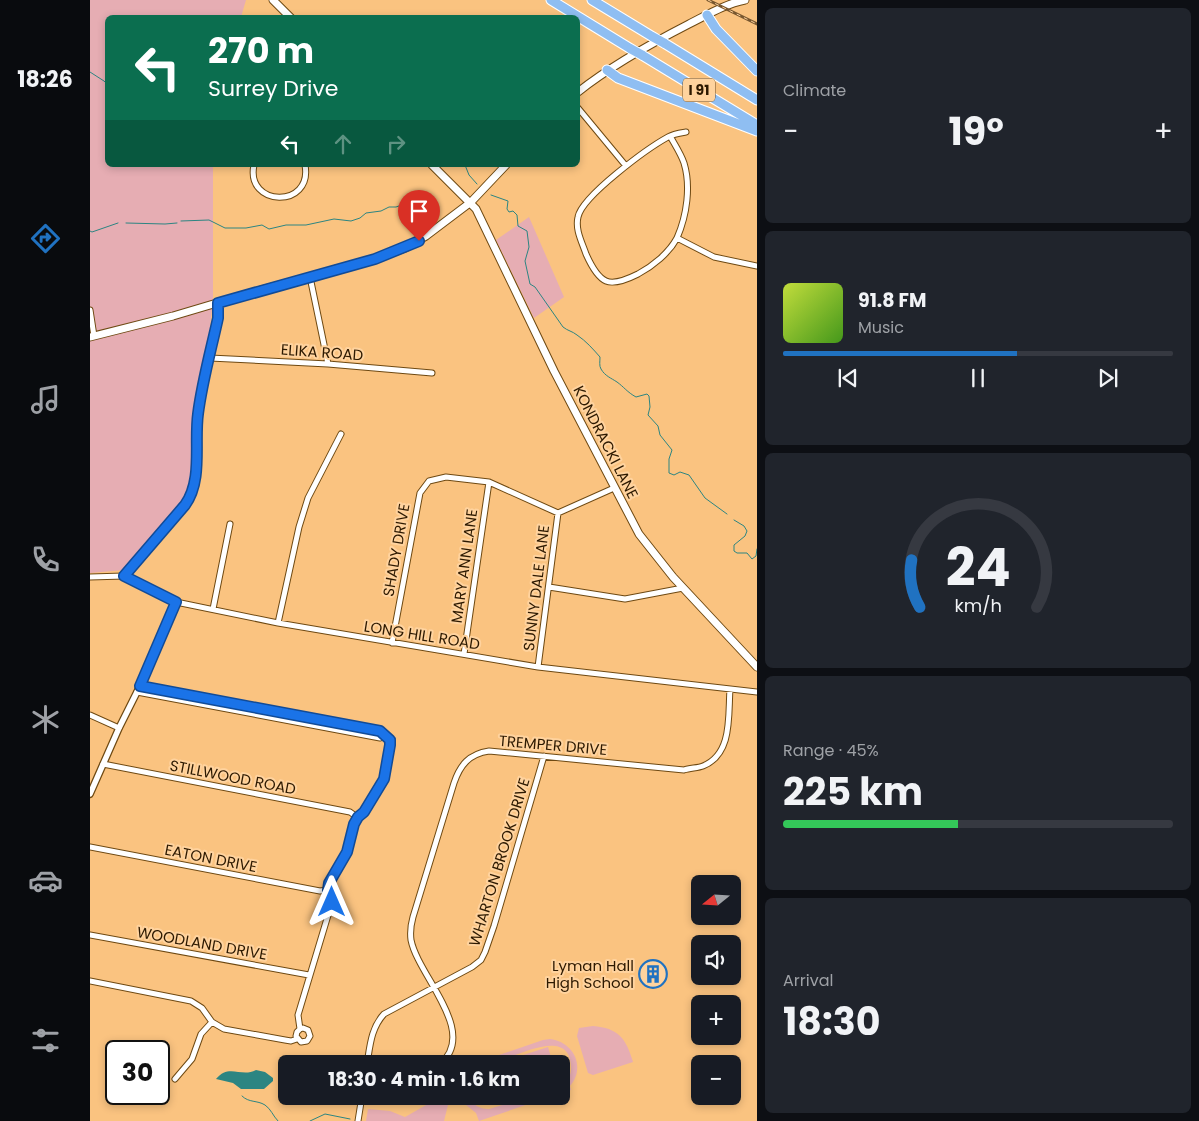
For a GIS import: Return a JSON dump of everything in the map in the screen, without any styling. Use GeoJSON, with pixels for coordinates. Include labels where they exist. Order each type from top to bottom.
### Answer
{"type":"FeatureCollection","features":[{"type":"Feature","properties":{"kind":"highway","name":"I 91"},"geometry":{"type":"LineString","coordinates":[[551,0],[575,15]]}},
{"type":"Feature","properties":{"kind":"highway","name":"I 91"},"geometry":{"type":"LineString","coordinates":[[592,0],[756,100]]}},
{"type":"Feature","properties":{"kind":"highway"},"geometry":{"type":"LineString","coordinates":[[707,15],[716,29],[756,71]]}},
{"type":"Feature","properties":{"kind":"highway","name":"I 91"},"geometry":{"type":"LineString","coordinates":[[580,18],[756,125]]}},
{"type":"Feature","properties":{"kind":"highway"},"geometry":{"type":"LineString","coordinates":[[607,70],[618,78],[756,131]]}},
{"type":"Feature","properties":{"kind":"main road"},"geometry":{"type":"LineString","coordinates":[[273,0],[288,15]]}},
{"type":"Feature","properties":{"kind":"main road"},"geometry":{"type":"LineString","coordinates":[[580,90],[607,70],[637,52],[730,4],[746,0]]}},
{"type":"Feature","properties":{"kind":"main road","name":"KONDRACKI LANE"},"geometry":{"type":"LineString","coordinates":[[434,167],[476,209],[547,358],[614,488],[644,541],[683,588],[756,667]]}},
{"type":"Feature","properties":{"kind":"main road"},"geometry":{"type":"LineString","coordinates":[[92,337],[375,259],[412,245],[470,202],[504,167]]}},
{"type":"Feature","properties":{"kind":"street"},"geometry":{"type":"LineString","coordinates":[[580,110],[626,166]]}},
{"type":"Feature","properties":{"kind":"street"},"geometry":{"type":"LineString","coordinates":[[670,136],[684,162],[688,184],[685,211],[677,238],[662,257],[648,268],[632,277],[608,282],[601,278],[590,261],[580,238],[577,225],[578,215],[589,199],[626,166],[670,136],[686,132]]}},
{"type":"Feature","properties":{"kind":"street"},"geometry":{"type":"LineString","coordinates":[[254,167],[253,176],[259,189],[270,197],[277,198],[291,196],[301,187],[306,174],[305,167]]}},
{"type":"Feature","properties":{"kind":"street"},"geometry":{"type":"LineString","coordinates":[[677,238],[714,257],[756,266]]}},
{"type":"Feature","properties":{"kind":"street"},"geometry":{"type":"LineString","coordinates":[[310,277],[328,364]]}},
{"type":"Feature","properties":{"kind":"street"},"geometry":{"type":"LineString","coordinates":[[124,576],[185,505],[191,493],[195,479],[198,414],[218,318],[218,303]]}},
{"type":"Feature","properties":{"kind":"street"},"geometry":{"type":"LineString","coordinates":[[90,310],[92,337]]}},
{"type":"Feature","properties":{"kind":"street","name":"ELIKA ROAD"},"geometry":{"type":"LineString","coordinates":[[210,358],[328,364],[432,373]]}},
{"type":"Feature","properties":{"kind":"street"},"geometry":{"type":"LineString","coordinates":[[278,623],[298,527],[308,498],[341,434]]}},
{"type":"Feature","properties":{"kind":"street","name":"SHADY DRIVE"},"geometry":{"type":"LineString","coordinates":[[392,643],[420,493],[429,481],[446,477],[489,482],[558,513]]}},
{"type":"Feature","properties":{"kind":"street","name":"MARY ANN LANE"},"geometry":{"type":"LineString","coordinates":[[464,654],[489,482]]}},
{"type":"Feature","properties":{"kind":"street"},"geometry":{"type":"LineString","coordinates":[[558,513],[614,488]]}},
{"type":"Feature","properties":{"kind":"street","name":"SUNNY DALE LANE"},"geometry":{"type":"LineString","coordinates":[[538,667],[558,513]]}},
{"type":"Feature","properties":{"kind":"street"},"geometry":{"type":"LineString","coordinates":[[213,609],[230,524]]}},
{"type":"Feature","properties":{"kind":"street","name":"LONG HILL ROAD"},"geometry":{"type":"LineString","coordinates":[[90,577],[124,576],[176,602],[278,623],[392,643],[538,667],[756,692]]}},
{"type":"Feature","properties":{"kind":"street"},"geometry":{"type":"LineString","coordinates":[[549,587],[625,599],[683,588]]}},
{"type":"Feature","properties":{"kind":"street"},"geometry":{"type":"LineString","coordinates":[[90,792],[139,689],[176,602]]}},
{"type":"Feature","properties":{"kind":"street"},"geometry":{"type":"LineString","coordinates":[[139,689],[380,738],[385,735],[390,740],[384,779],[364,812],[354,824],[347,852],[329,883],[328,890],[332,902],[298,1015],[300,1029],[296,1034],[297,1039]]}},
{"type":"Feature","properties":{"kind":"street","name":"TREMPER DRIVE"},"geometry":{"type":"LineString","coordinates":[[448,1055],[452,1047],[453,1028],[413,946],[411,929],[413,917],[458,771],[467,759],[482,752],[497,752],[684,770],[702,766],[715,759],[726,743],[730,689]]}},
{"type":"Feature","properties":{"kind":"street"},"geometry":{"type":"LineString","coordinates":[[90,714],[119,728]]}},
{"type":"Feature","properties":{"kind":"street","name":"WHARTON BROOK DRIVE"},"geometry":{"type":"LineString","coordinates":[[369,1055],[373,1030],[378,1020],[389,1011],[472,967],[481,960],[499,910],[544,756]]}},
{"type":"Feature","properties":{"kind":"street","name":"STILLWOOD ROAD"},"geometry":{"type":"LineString","coordinates":[[103,764],[350,812],[358,817]]}},
{"type":"Feature","properties":{"kind":"street","name":"EATON DRIVE"},"geometry":{"type":"LineString","coordinates":[[90,847],[320,891],[328,890]]}},
{"type":"Feature","properties":{"kind":"street","name":"WOODLAND DRIVE"},"geometry":{"type":"LineString","coordinates":[[90,935],[309,975]]}},
{"type":"Feature","properties":{"kind":"street"},"geometry":{"type":"LineString","coordinates":[[90,981],[191,1001],[202,1008],[212,1022],[224,1029],[291,1041],[297,1039],[304,1042],[310,1036],[308,1030],[300,1029]]}},
{"type":"Feature","properties":{"kind":"street"},"geometry":{"type":"LineString","coordinates":[[175,1079],[192,1059],[201,1034],[212,1022]]}},
{"type":"Feature","properties":{"kind":"street"},"geometry":{"type":"LineString","coordinates":[[358,1121],[361,1105]]}},
{"type":"Feature","properties":{"kind":"shaded area"},"geometry":{"type":"Polygon","coordinates":[[[90,0],[246,0],[242,15],[105,15],[105,167],[213,167],[213,299],[209,336],[194,406],[191,479],[187,493],[179,508],[124,570],[90,573],[90,0]]]}},
{"type":"Feature","properties":{"kind":"shaded area"},"geometry":{"type":"Polygon","coordinates":[[[529,217],[564,297],[534,318],[496,240],[529,217]]]}},
{"type":"Feature","properties":{"kind":"shaded area"},"geometry":{"type":"Polygon","coordinates":[[[593,1026],[609,1029],[620,1036],[633,1062],[593,1075],[588,1073],[577,1036],[579,1028],[593,1026]]]}},
{"type":"Feature","properties":{"kind":"shaded area"},"geometry":{"type":"Polygon","coordinates":[[[550,1039],[566,1045],[575,1056],[577,1071],[575,1079],[570,1086],[570,1055],[560,1047],[549,1046],[515,1055],[499,1055],[550,1039]]]}},
{"type":"Feature","properties":{"kind":"shaded area"},"geometry":{"type":"Polygon","coordinates":[[[548,1047],[550,1055],[524,1055],[548,1047]]]}},
{"type":"Feature","properties":{"kind":"shaded area"},"geometry":{"type":"Polygon","coordinates":[[[426,1105],[448,1105],[444,1121],[366,1121],[368,1109],[390,1111],[405,1117],[426,1105]]]}},
{"type":"Feature","properties":{"kind":"shaded area"},"geometry":{"type":"Polygon","coordinates":[[[466,1105],[476,1105],[489,1109],[502,1105],[526,1105],[479,1121],[476,1113],[466,1105]]]}},
{"type":"Feature","properties":{"kind":"water"},"geometry":{"type":"Polygon","coordinates":[[[256,1070],[265,1072],[273,1078],[273,1081],[264,1089],[241,1089],[233,1083],[216,1079],[221,1074],[230,1071],[245,1073],[256,1070]]]}},
{"type":"Feature","properties":{"kind":"waterway"},"geometry":{"type":"LineString","coordinates":[[90,72],[105,82]]}},
{"type":"Feature","properties":{"kind":"waterway"},"geometry":{"type":"LineString","coordinates":[[466,167],[469,175],[477,184]]}},
{"type":"Feature","properties":{"kind":"waterway"},"geometry":{"type":"LineString","coordinates":[[491,195],[508,201],[507,209],[509,212],[513,211],[517,215],[518,226],[527,231],[529,247],[525,261],[530,284],[535,287],[563,327],[580,337],[595,351],[600,357],[600,368],[606,375],[636,397],[647,394],[649,396],[650,407],[648,415],[658,426],[660,435],[672,450],[669,459],[669,473],[674,475],[680,472],[689,475],[705,498],[727,514]]}},
{"type":"Feature","properties":{"kind":"waterway"},"geometry":{"type":"LineString","coordinates":[[181,221],[209,220],[225,228],[246,228],[262,225],[269,229],[286,225],[306,225],[334,219],[351,221],[360,218],[366,213],[381,211],[416,200]]}},
{"type":"Feature","properties":{"kind":"waterway"},"geometry":{"type":"LineString","coordinates":[[90,231],[92,232],[118,223]]}},
{"type":"Feature","properties":{"kind":"waterway"},"geometry":{"type":"LineString","coordinates":[[126,223],[177,223]]}},
{"type":"Feature","properties":{"kind":"waterway"},"geometry":{"type":"LineString","coordinates":[[734,520],[744,526],[747,531],[745,536],[734,545],[734,551],[737,553],[747,553],[752,559],[756,556],[757,549]]}},
{"type":"Feature","properties":{"kind":"waterway"},"geometry":{"type":"LineString","coordinates":[[242,1096],[247,1100],[265,1105],[278,1121]]}},
{"type":"Feature","properties":{"kind":"waterway"},"geometry":{"type":"LineString","coordinates":[[310,1121],[325,1114],[350,1119]]}},
{"type":"Feature","properties":{"kind":"railway"},"geometry":{"type":"LineString","coordinates":[[708,0],[757,24]]}},
{"type":"Feature","properties":{"kind":"place","name":"Lyman Hall High School"},"geometry":{"type":"Point","coordinates":[653,974]}},
{"type":"Feature","properties":{"kind":"route"},"geometry":{"type":"LineString","coordinates":[[332,902],[328,890],[329,883],[347,852],[354,824],[364,812],[384,779],[390,740],[380,731],[140,686],[176,602],[124,576],[187,503],[191,493],[195,479],[198,414],[218,318],[218,303],[375,259],[419,241]]}}]}
